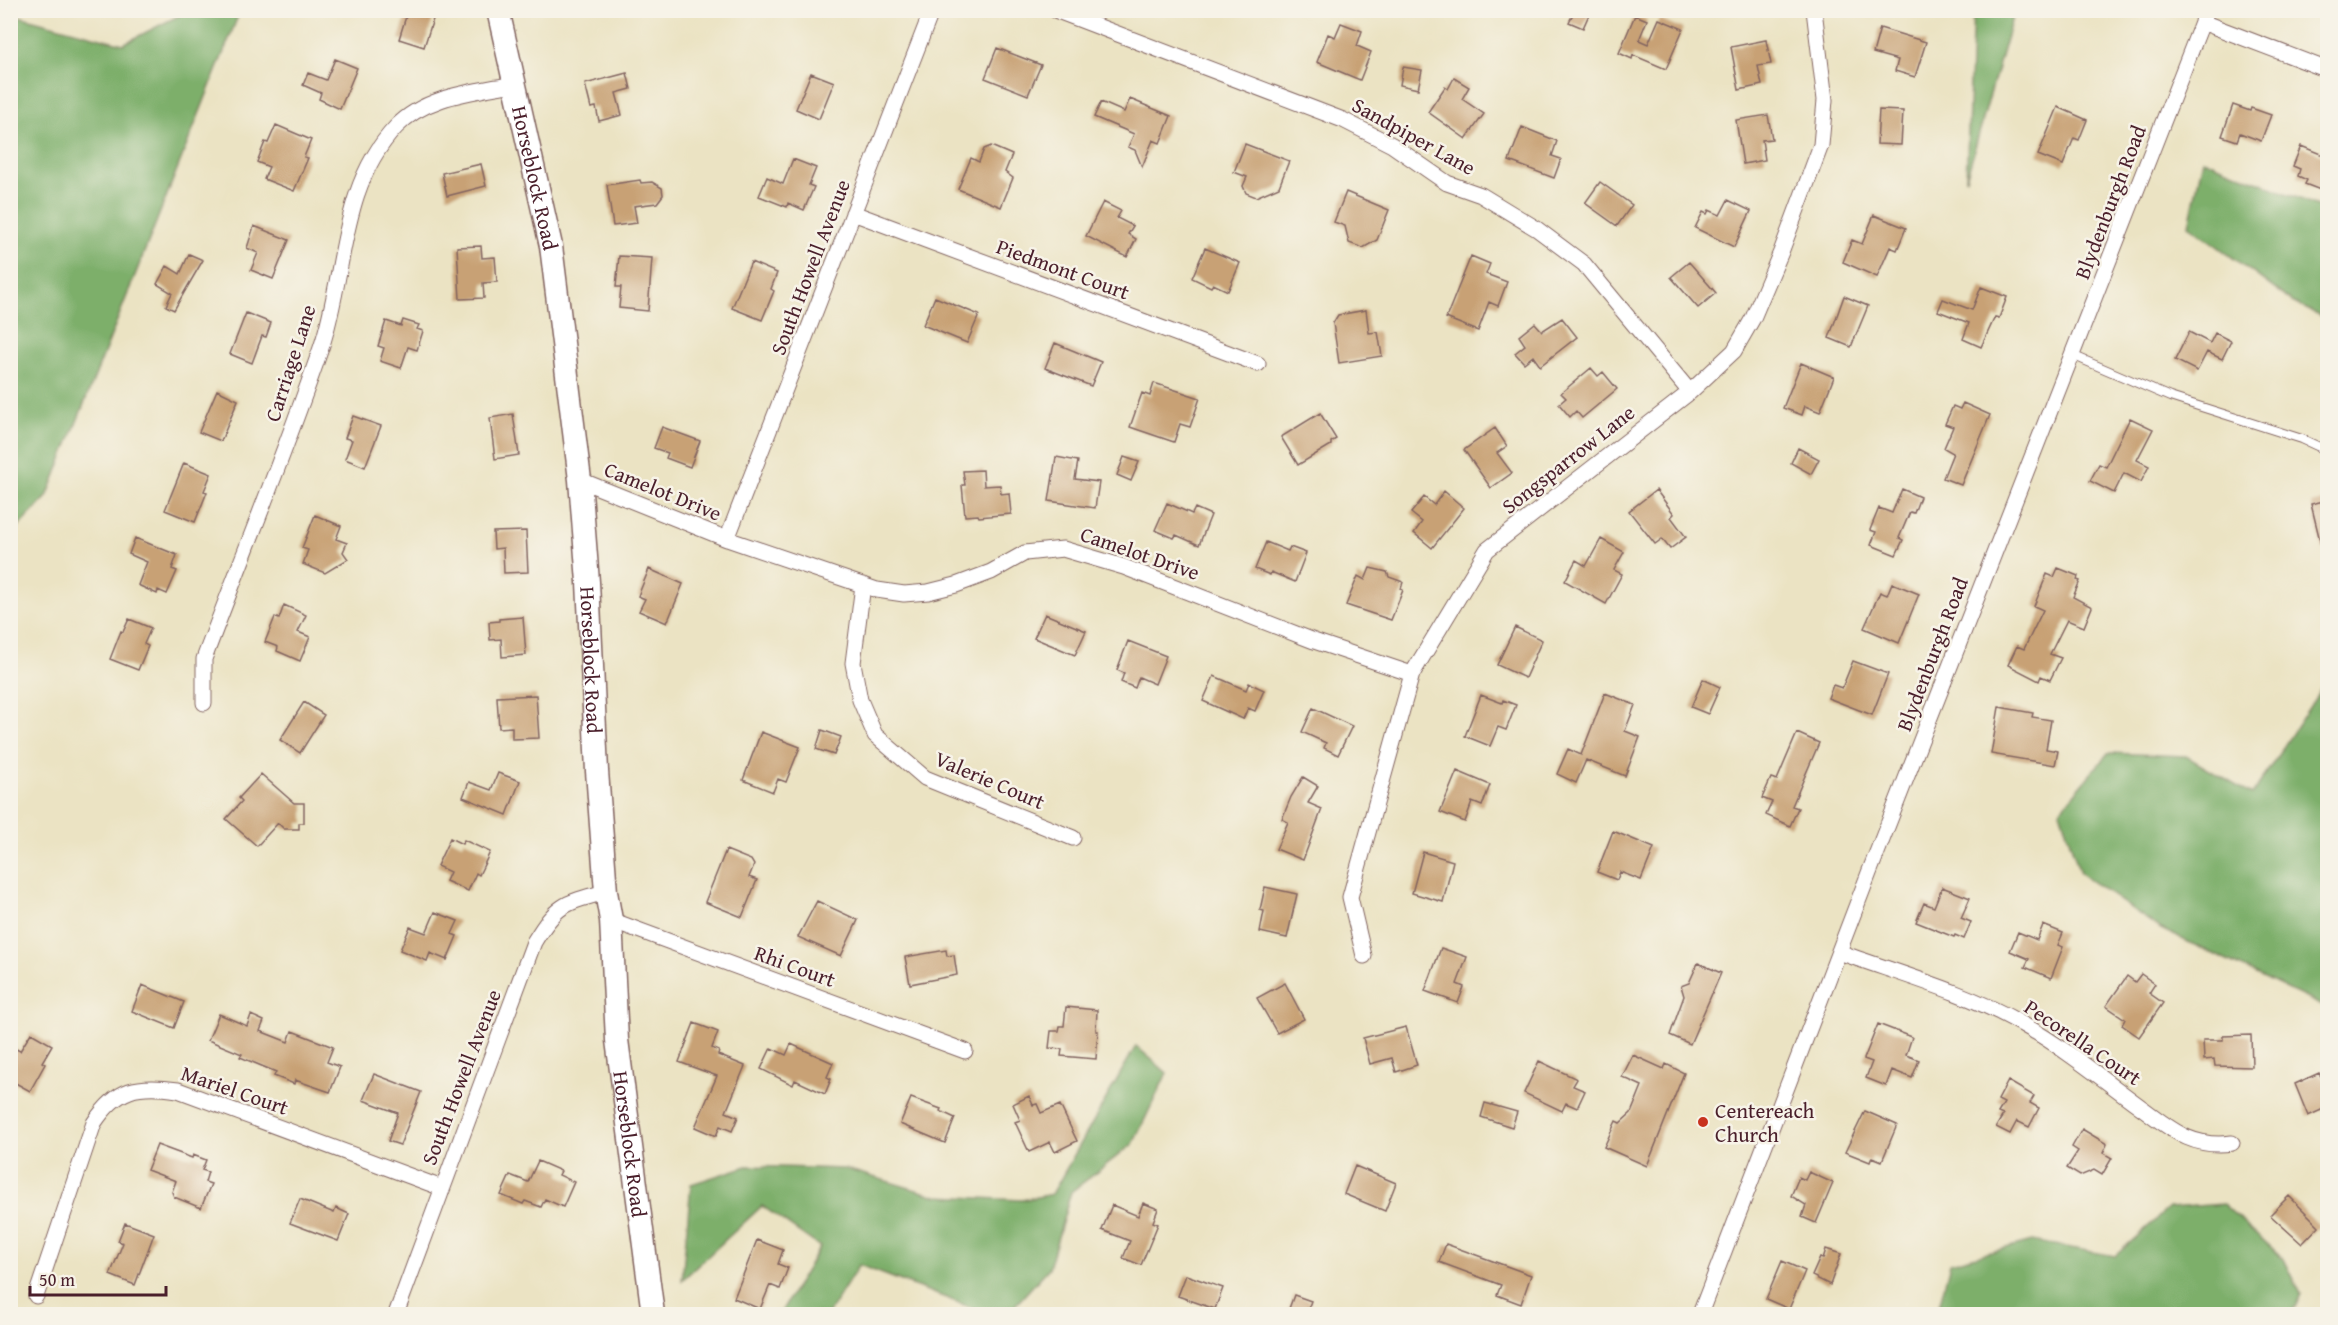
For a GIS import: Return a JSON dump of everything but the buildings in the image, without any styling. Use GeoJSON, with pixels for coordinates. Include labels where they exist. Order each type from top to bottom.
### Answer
{"type":"FeatureCollection","features":[{"type":"Feature","properties":{"kind":"street","name":"Horseblock Road"},"geometry":{"type":"LineString","coordinates":[[498,10],[550,246],[580,480],[606,892],[611,920],[617,1040],[653,1314]]}},
{"type":"Feature","properties":{"kind":"street","name":"South Howell Avenue"},"geometry":{"type":"LineString","coordinates":[[727,539],[932,10]]}},
{"type":"Feature","properties":{"kind":"street","name":"Sandpiper Lane"},"geometry":{"type":"LineString","coordinates":[[1055,10],[1343,120],[1392,145],[1447,183],[1481,195],[1537,229],[1584,264],[1690,392]]}},
{"type":"Feature","properties":{"kind":"street","name":"Songsparrow Lane"},"geometry":{"type":"LineString","coordinates":[[1364,956],[1350,897],[1412,674],[1486,550],[1690,392],[1734,351],[1753,318],[1821,146],[1825,100],[1814,10]]}},
{"type":"Feature","properties":{"kind":"street"},"geometry":{"type":"LineString","coordinates":[[2205,16],[2328,70]]}},
{"type":"Feature","properties":{"kind":"street","name":"Blydenburgh Road"},"geometry":{"type":"LineString","coordinates":[[1700,1314],[2205,16]]}},
{"type":"Feature","properties":{"kind":"street","name":"Carriage Lane"},"geometry":{"type":"LineString","coordinates":[[204,703],[204,659],[322,346],[356,197],[372,157],[396,126],[423,106],[458,94],[513,84]]}},
{"type":"Feature","properties":{"kind":"street","name":"Piedmont Court"},"geometry":{"type":"LineString","coordinates":[[853,213],[1258,364]]}},
{"type":"Feature","properties":{"kind":"street","name":"Camelot Drive"},"geometry":{"type":"LineString","coordinates":[[580,480],[727,539],[877,590],[904,594],[928,592],[956,585],[991,572],[1025,553],[1063,549],[1124,567],[1314,641],[1412,674]]}},
{"type":"Feature","properties":{"kind":"street","name":"Valerie Court"},"geometry":{"type":"LineString","coordinates":[[863,585],[853,663],[861,700],[875,735],[925,778],[1073,838]]}},
{"type":"Feature","properties":{"kind":"street","name":"South Howell Avenue"},"geometry":{"type":"LineString","coordinates":[[396,1314],[534,942],[548,920],[568,902],[606,892]]}},
{"type":"Feature","properties":{"kind":"street","name":"Rhi Court"},"geometry":{"type":"LineString","coordinates":[[611,920],[965,1051]]}},
{"type":"Feature","properties":{"kind":"street","name":"Pecorella Court"},"geometry":{"type":"LineString","coordinates":[[1839,952],[1976,1001],[2021,1023],[2046,1038],[2181,1136],[2214,1146],[2232,1143]]}},
{"type":"Feature","properties":{"kind":"street","name":"Mariel Court"},"geometry":{"type":"LineString","coordinates":[[36,1296],[94,1124],[105,1106],[120,1094],[154,1086],[178,1090],[442,1188]]}},
{"type":"Feature","properties":{"kind":"lane"},"geometry":{"type":"LineString","coordinates":[[2072,355],[2170,397],[2302,439],[2328,451]]}},
{"type":"Feature","properties":{"kind":"green space"},"geometry":{"type":"Polygon","coordinates":[[[183,11],[240,11],[47,497],[15,530],[10,467],[11,14],[123,44],[182,14],[183,11]]]}},
{"type":"Feature","properties":{"kind":"green space"},"geometry":{"type":"Polygon","coordinates":[[[1973,11],[2014,11],[1966,179],[1973,11]]]}},
{"type":"Feature","properties":{"kind":"green space"},"geometry":{"type":"Polygon","coordinates":[[[2203,159],[2327,210],[2327,319],[2292,302],[2189,225],[2203,159]]]}},
{"type":"Feature","properties":{"kind":"green space"},"geometry":{"type":"Polygon","coordinates":[[[2323,686],[2328,686],[2327,1008],[2161,929],[2080,873],[2060,811],[2108,753],[2186,756],[2252,795],[2323,686]]]}},
{"type":"Feature","properties":{"kind":"green space"},"geometry":{"type":"Polygon","coordinates":[[[1136,1046],[1167,1073],[1133,1144],[1071,1192],[1049,1268],[1011,1310],[975,1309],[859,1265],[828,1314],[753,1314],[781,1312],[820,1247],[762,1206],[682,1280],[691,1184],[747,1166],[846,1169],[937,1196],[1022,1200],[1052,1194],[1136,1046]]]}},
{"type":"Feature","properties":{"kind":"green space"},"geometry":{"type":"Polygon","coordinates":[[[2223,1204],[2284,1259],[2301,1294],[2292,1314],[1937,1314],[1950,1263],[2032,1241],[2115,1256],[2169,1208],[2223,1204]]]}},
{"type":"Feature","properties":{"kind":"place","name":"Centereach Church"},"geometry":{"type":"Point","coordinates":[1703,1122]}}]}
